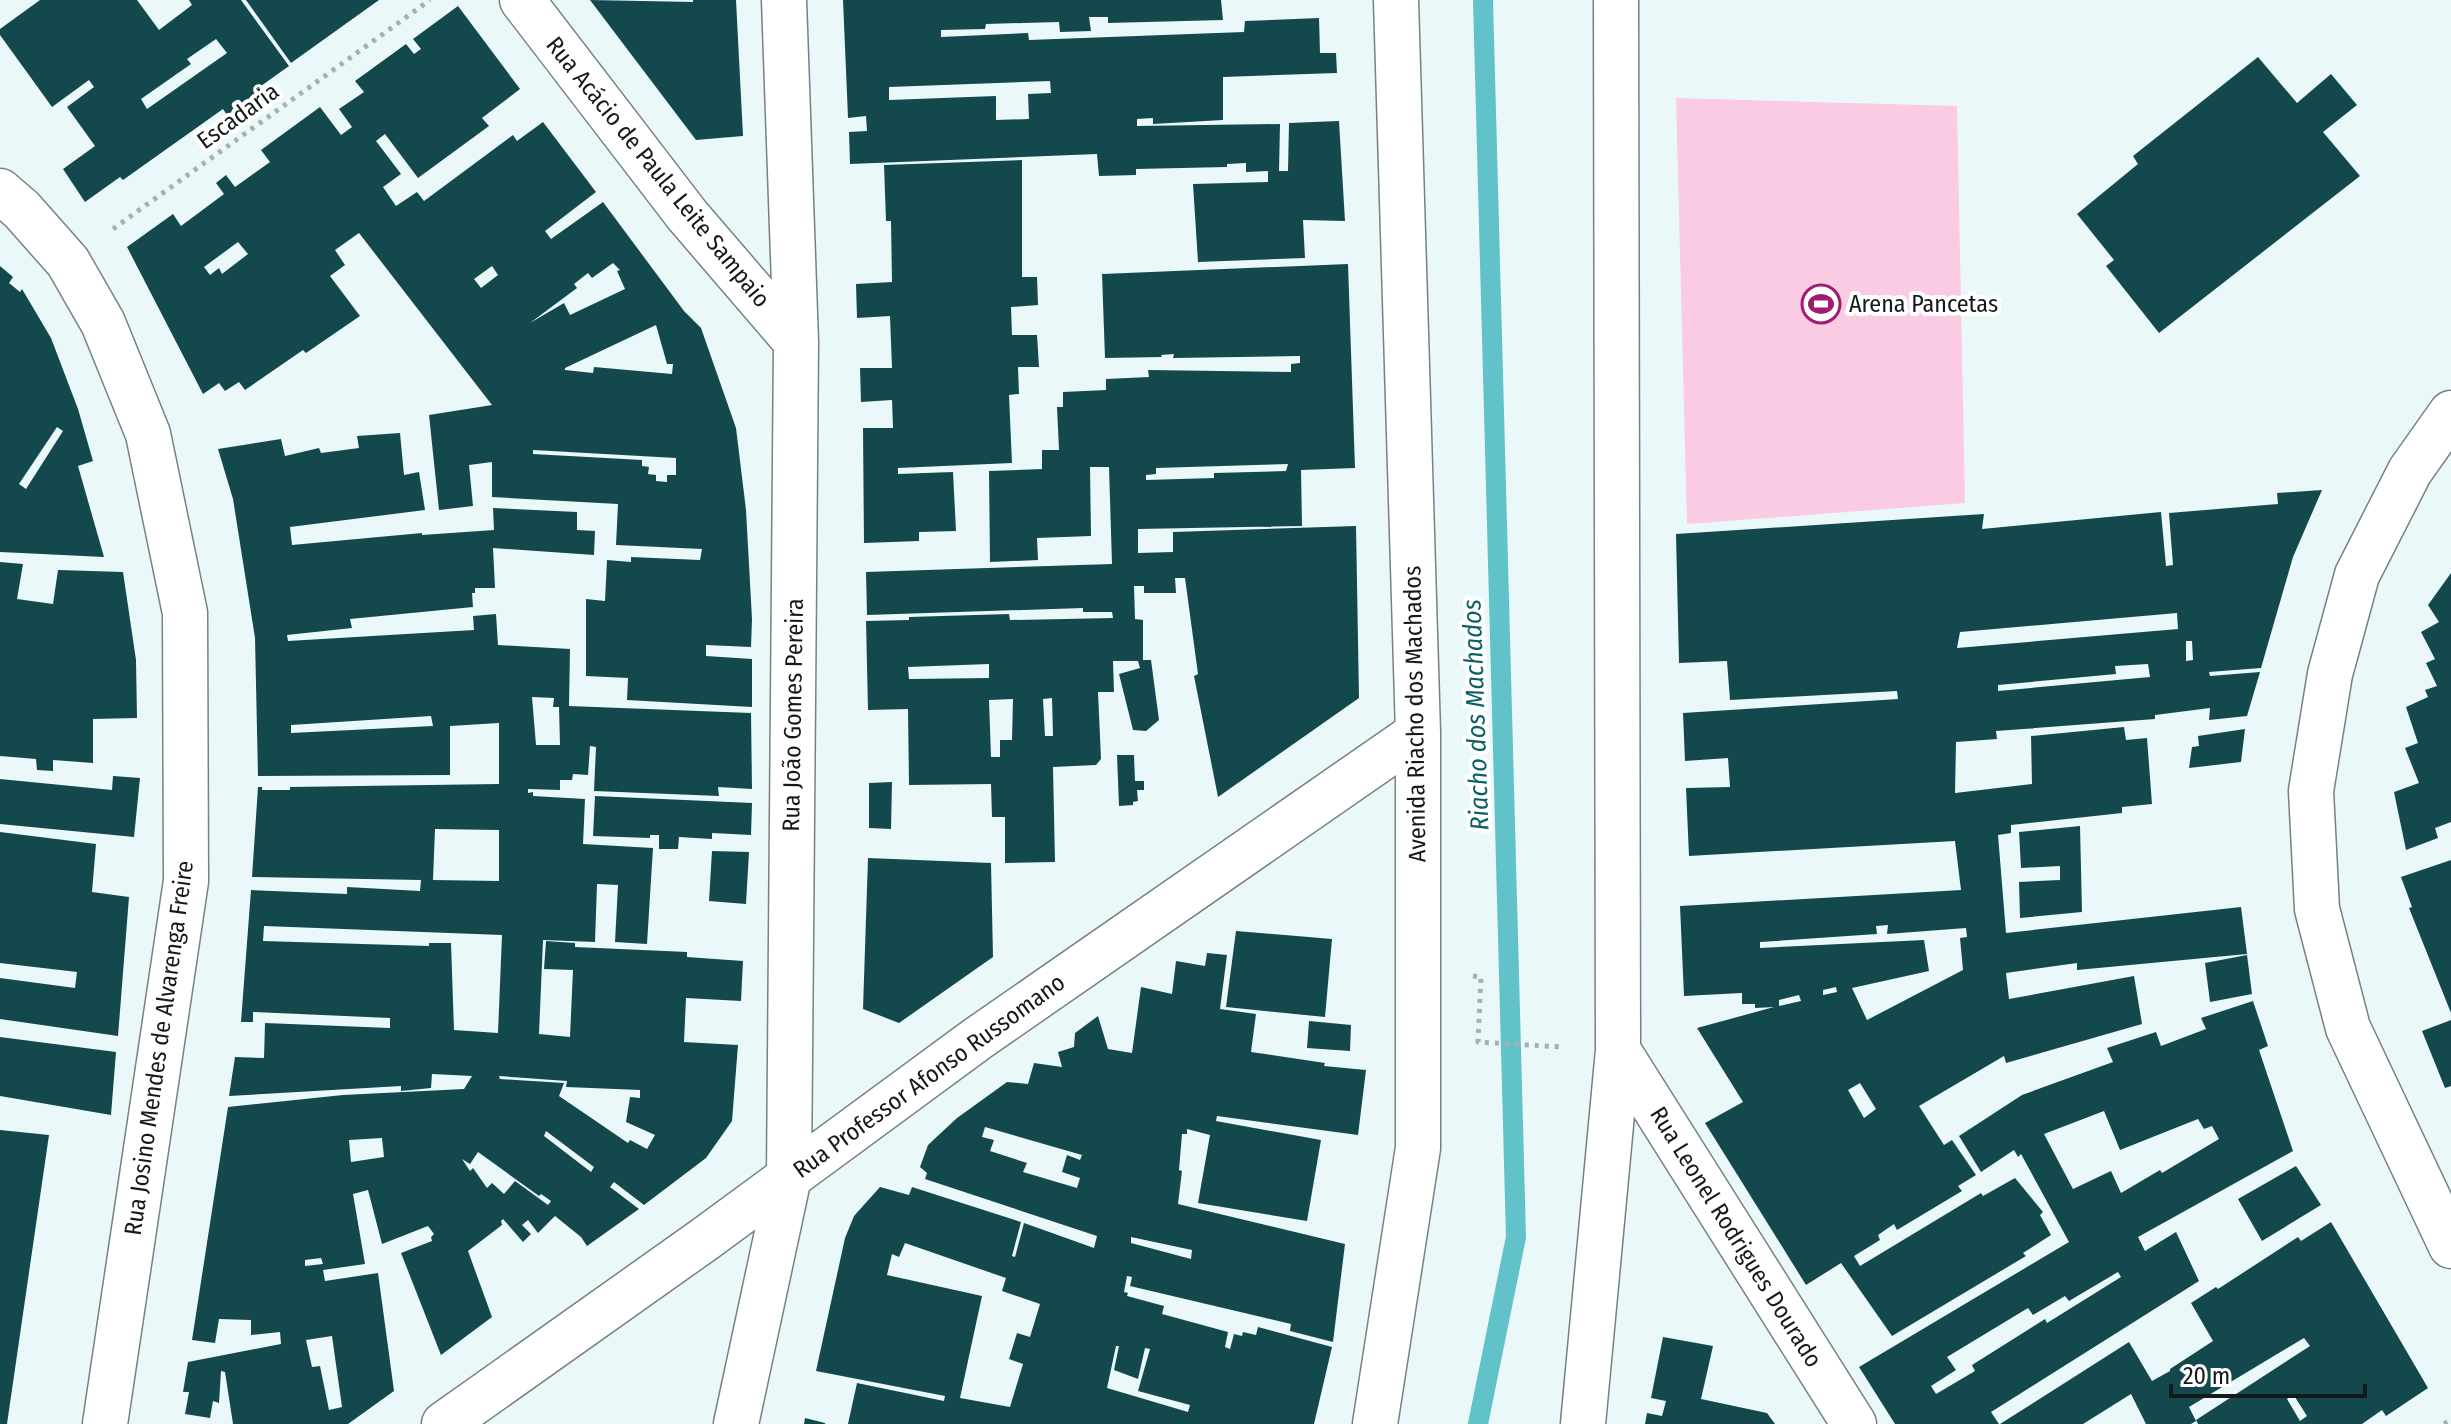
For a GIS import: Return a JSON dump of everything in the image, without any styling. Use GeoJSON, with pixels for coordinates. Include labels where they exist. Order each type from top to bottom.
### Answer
{"type":"FeatureCollection","features":[{"type":"Feature","properties":{"kind":"street","name":"Rua Acácio de Paula Leite Sampaio"},"geometry":{"type":"LineString","coordinates":[[522,0],[687,215],[796,342]]}},
{"type":"Feature","properties":{"kind":"street","name":"Rua João Gomes Pereira"},"geometry":{"type":"LineString","coordinates":[[736,1424],[789,1177],[796,342],[784,0]]}},
{"type":"Feature","properties":{"kind":"street","name":"Avenida Riacho dos Machados"},"geometry":{"type":"LineString","coordinates":[[1375,1424],[1418,1148],[1418,733],[1396,0]]}},
{"type":"Feature","properties":{"kind":"street"},"geometry":{"type":"LineString","coordinates":[[1583,1424],[1618,1050],[1616,0]]}},
{"type":"Feature","properties":{"kind":"street","name":"Rua Josino Mendes de Alvarenga Freire"},"geometry":{"type":"LineString","coordinates":[[0,191],[22,210],[68,262],[103,323],[148,434],[185,613],[186,881],[105,1424]]}},
{"type":"Feature","properties":{"kind":"street"},"geometry":{"type":"LineString","coordinates":[[2451,413],[2410,471],[2357,575],[2330,674],[2311,791],[2317,909],[2348,1028],[2451,1246]]}},
{"type":"Feature","properties":{"kind":"street","name":"Rua Professor Afonso Russomano"},"geometry":{"type":"LineString","coordinates":[[444,1424],[977,1039],[1418,733]]}},
{"type":"Feature","properties":{"kind":"street","name":"Rua Leonel Rodrigues Dourado"},"geometry":{"type":"LineString","coordinates":[[1618,1050],[1854,1424]]}},
{"type":"Feature","properties":{"kind":"path","name":"Escadaria"},"geometry":{"type":"LineString","coordinates":[[68,262],[430,0]]}},
{"type":"Feature","properties":{"kind":"path"},"geometry":{"type":"LineString","coordinates":[[1478,1042],[1569,1048]]}},
{"type":"Feature","properties":{"kind":"path"},"geometry":{"type":"LineString","coordinates":[[2444,1424],[2451,1420]]}},
{"type":"Feature","properties":{"kind":"shaded area","name":"Arena Pancetas"},"geometry":{"type":"Polygon","coordinates":[[[1676,98],[1957,106],[1965,503],[1687,524],[1676,98]]]}},
{"type":"Feature","properties":{"kind":"building"},"geometry":{"type":"Polygon","coordinates":[[[40,0],[137,0],[159,30],[192,5],[189,0],[241,0],[289,66],[254,91],[261,99],[231,121],[223,109],[123,180],[120,177],[85,202],[63,169],[95,146],[67,107],[94,87],[89,80],[52,107],[0,35],[0,29],[40,0]],[[216,39],[187,59],[191,64],[141,99],[147,109],[227,53],[216,39]]]}},
{"type":"Feature","properties":{"kind":"building"},"geometry":{"type":"Polygon","coordinates":[[[246,0],[379,0],[291,63],[246,0]]]}},
{"type":"Feature","properties":{"kind":"building"},"geometry":{"type":"Polygon","coordinates":[[[590,0],[736,0],[743,136],[696,140],[590,0]]]}},
{"type":"Feature","properties":{"kind":"building"},"geometry":{"type":"Polygon","coordinates":[[[843,0],[1221,0],[1223,20],[1108,23],[1108,17],[1089,17],[1091,31],[1060,32],[1059,22],[986,24],[985,29],[941,30],[941,37],[1028,33],[1029,40],[1244,32],[1245,21],[1319,18],[1320,53],[1336,53],[1337,73],[1223,77],[1223,120],[1153,124],[1153,118],[1137,119],[1137,126],[1280,124],[1279,171],[1288,171],[1289,123],[1339,121],[1345,221],[1303,220],[1305,258],[1198,262],[1193,184],[1268,182],[1268,171],[1246,172],[1246,163],[1227,164],[1227,167],[1136,169],[1136,175],[1099,176],[1097,154],[850,164],[849,132],[867,131],[866,116],[848,118],[843,0]],[[1050,81],[889,87],[889,100],[996,96],[996,120],[1029,119],[1028,94],[1051,93],[1050,81]]]}},
{"type":"Feature","properties":{"kind":"building"},"geometry":{"type":"Polygon","coordinates":[[[458,6],[520,89],[482,118],[489,126],[418,178],[385,134],[376,141],[401,174],[383,187],[396,206],[417,192],[424,201],[513,135],[517,141],[543,122],[596,192],[545,231],[551,239],[603,202],[684,311],[701,328],[736,428],[746,510],[752,619],[751,647],[706,645],[706,656],[752,659],[752,707],[627,700],[628,678],[586,676],[586,599],[605,601],[607,560],[631,562],[631,557],[700,560],[702,549],[616,545],[618,504],[492,497],[492,462],[469,465],[473,506],[439,510],[429,415],[492,405],[359,233],[335,250],[345,265],[330,276],[360,316],[245,390],[239,382],[225,391],[219,383],[203,394],[127,247],[173,214],[181,226],[224,194],[216,183],[226,175],[235,187],[270,162],[261,150],[320,107],[341,135],[352,127],[339,109],[364,92],[355,81],[406,44],[414,54],[421,49],[413,39],[458,6]],[[238,242],[204,267],[210,275],[219,268],[222,274],[248,254],[238,242]],[[613,263],[592,278],[588,273],[574,284],[577,288],[530,323],[564,303],[570,315],[625,289],[617,271],[620,270],[613,263]],[[492,266],[474,279],[481,288],[498,275],[492,266]],[[656,325],[565,370],[593,373],[594,367],[672,374],[673,364],[667,364],[656,325]],[[533,450],[533,454],[642,460],[642,466],[649,467],[648,474],[656,475],[656,481],[667,482],[667,475],[676,475],[676,458],[533,450]]]}},
{"type":"Feature","properties":{"kind":"building"},"geometry":{"type":"Polygon","coordinates":[[[2258,57],[2297,103],[2331,74],[2357,105],[2323,132],[2360,176],[2159,333],[2106,266],[2114,260],[2077,214],[2138,164],[2133,156],[2258,57]]]}},
{"type":"Feature","properties":{"kind":"building"},"geometry":{"type":"Polygon","coordinates":[[[1022,160],[1022,277],[1037,277],[1038,305],[1011,307],[1012,335],[1037,335],[1039,367],[1018,367],[1019,394],[1009,395],[1012,463],[898,468],[898,474],[953,472],[956,531],[919,532],[919,541],[864,543],[863,428],[893,428],[892,400],[861,402],[860,368],[892,368],[890,316],[857,318],[856,284],[892,282],[891,221],[886,221],[884,165],[1022,160]]]}},
{"type":"Feature","properties":{"kind":"building"},"geometry":{"type":"Polygon","coordinates":[[[1348,264],[1355,468],[1301,470],[1302,526],[1138,529],[1138,553],[1173,552],[1173,532],[1356,526],[1359,698],[1218,797],[1194,676],[1198,674],[1185,578],[1175,578],[1176,593],[1144,593],[1144,586],[1134,586],[1135,619],[1143,620],[1143,660],[1151,660],[1159,720],[1146,731],[1133,730],[1119,674],[1140,668],[1138,661],[1113,661],[1114,692],[1098,692],[1101,759],[1096,765],[1053,767],[1055,862],[1005,863],[1005,817],[992,817],[991,784],[909,785],[908,709],[868,710],[866,621],[1009,614],[1010,620],[1113,618],[1112,612],[1083,612],[1083,608],[867,615],[866,572],[1112,564],[1109,467],[1090,467],[1091,536],[1037,538],[1038,560],[990,562],[989,471],[1042,469],[1042,450],[1059,450],[1057,407],[1063,407],[1063,392],[1106,390],[1106,379],[1149,377],[1148,370],[1291,372],[1291,364],[1300,363],[1300,356],[1173,358],[1174,354],[1105,358],[1102,274],[1348,264]],[[1288,464],[1156,468],[1156,474],[1146,475],[1146,480],[1214,478],[1214,473],[1286,471],[1288,464]],[[989,664],[908,667],[909,679],[989,678],[989,664]],[[1052,698],[1043,699],[1045,736],[1053,736],[1052,698]],[[1013,699],[989,700],[991,757],[1000,757],[1000,740],[1012,740],[1013,699]]]}},
{"type":"Feature","properties":{"kind":"building"},"geometry":{"type":"Polygon","coordinates":[[[0,266],[13,277],[9,283],[20,292],[22,289],[51,338],[78,409],[93,461],[78,466],[104,557],[0,552],[0,266]],[[57,427],[19,484],[26,489],[63,431],[57,427]]]}},
{"type":"Feature","properties":{"kind":"building"},"geometry":{"type":"Polygon","coordinates":[[[400,433],[404,475],[419,472],[425,510],[290,527],[292,545],[494,530],[493,508],[577,512],[577,530],[595,531],[594,555],[493,548],[495,588],[475,588],[475,593],[472,593],[473,607],[350,619],[352,628],[287,635],[288,641],[474,630],[473,616],[496,614],[498,645],[570,649],[569,706],[751,713],[752,789],[718,787],[719,796],[594,791],[596,747],[590,746],[588,775],[573,774],[572,780],[560,780],[560,790],[528,789],[533,796],[585,799],[583,844],[653,848],[647,944],[615,942],[618,885],[597,884],[595,942],[543,940],[539,1034],[570,1037],[573,970],[544,969],[546,941],[575,943],[575,947],[687,952],[687,957],[743,961],[741,1001],[686,998],[684,1042],[738,1045],[732,1121],[706,1158],[644,1205],[614,1182],[610,1187],[639,1209],[587,1246],[581,1237],[555,1216],[538,1233],[528,1220],[522,1225],[531,1234],[523,1242],[503,1219],[502,1225],[468,1251],[492,1317],[441,1355],[401,1253],[432,1241],[434,1234],[428,1226],[382,1244],[368,1190],[353,1194],[365,1264],[323,1270],[325,1281],[378,1273],[394,1391],[348,1424],[233,1424],[225,1372],[221,1371],[219,1403],[213,1401],[210,1418],[185,1414],[189,1392],[183,1392],[188,1362],[281,1344],[280,1332],[251,1335],[251,1320],[219,1319],[215,1343],[192,1340],[228,1107],[343,1095],[464,1089],[472,1076],[432,1074],[431,1088],[401,1091],[401,1086],[229,1096],[235,1057],[264,1058],[265,1023],[390,1028],[390,1018],[253,1012],[253,1022],[241,1022],[251,890],[347,894],[347,887],[420,891],[421,880],[252,877],[258,787],[262,790],[290,790],[290,787],[499,784],[499,723],[450,726],[450,775],[258,776],[255,638],[233,499],[218,449],[281,439],[285,456],[319,448],[321,453],[359,448],[357,436],[400,433]],[[532,697],[536,745],[560,745],[559,707],[553,707],[554,698],[532,697]],[[431,716],[291,725],[291,733],[433,726],[431,716]],[[435,829],[433,880],[499,881],[499,830],[435,829]],[[264,926],[263,941],[429,946],[429,943],[451,943],[454,1030],[498,1033],[502,935],[264,926]],[[499,1076],[500,1079],[564,1083],[559,1096],[628,1143],[630,1140],[647,1149],[655,1135],[626,1122],[630,1097],[640,1098],[640,1090],[566,1087],[567,1081],[499,1076]],[[546,1131],[544,1136],[591,1172],[594,1167],[546,1131]],[[382,1138],[349,1140],[351,1162],[384,1157],[382,1138]],[[478,1152],[470,1164],[462,1159],[470,1171],[473,1168],[487,1188],[492,1183],[504,1194],[515,1181],[548,1205],[551,1201],[541,1194],[539,1196],[478,1152]],[[321,1258],[305,1260],[305,1266],[323,1264],[321,1258]],[[332,1336],[306,1340],[312,1367],[320,1366],[329,1410],[342,1407],[332,1336]]]}},
{"type":"Feature","properties":{"kind":"building"},"geometry":{"type":"Polygon","coordinates":[[[2322,490],[2293,557],[2261,668],[2209,672],[2210,676],[2260,672],[2247,716],[2209,720],[2210,708],[2155,715],[2155,719],[1996,731],[1997,739],[1956,742],[1955,793],[2032,784],[2031,736],[2124,727],[2126,740],[2147,738],[2152,804],[2122,807],[2122,813],[2011,825],[2011,833],[1998,835],[2006,933],[2241,907],[2247,954],[2077,970],[2077,963],[2006,973],[2009,999],[2134,976],[2142,1024],[2006,1063],[2004,1056],[1919,1106],[1944,1145],[1952,1140],[1976,1175],[1958,1186],[1962,1191],[1897,1230],[1894,1224],[1878,1235],[1880,1240],[1854,1256],[1860,1266],[1981,1193],[1983,1196],[2015,1178],[2043,1212],[2040,1215],[2051,1235],[2023,1253],[2026,1256],[1892,1336],[1841,1263],[1806,1285],[1705,1123],[1743,1102],[1697,1028],[1774,1007],[1755,1008],[1755,1004],[1742,1004],[1742,993],[1684,996],[1680,906],[1961,890],[1955,841],[1689,856],[1686,788],[1730,787],[1728,758],[1685,761],[1683,713],[1898,699],[1897,691],[1730,700],[1727,661],[1679,663],[1676,534],[1984,514],[1982,529],[2161,512],[2166,566],[2173,565],[2169,513],[2278,504],[2277,493],[2322,490]],[[2177,613],[1960,632],[1957,648],[2178,629],[2177,613]],[[2186,641],[2186,661],[2193,660],[2192,641],[2186,641]],[[2148,664],[2115,666],[2116,674],[1998,685],[1998,691],[2150,677],[2148,664]],[[1888,925],[1876,926],[1877,934],[1760,942],[1760,948],[1924,940],[1929,971],[1852,988],[1867,1020],[1963,970],[1960,938],[1967,937],[1966,928],[1887,934],[1888,925]],[[1836,987],[1823,990],[1823,995],[1837,992],[1836,987]],[[1799,995],[1779,1000],[1779,1006],[1801,1001],[1799,995]],[[1860,1083],[1848,1090],[1864,1118],[1876,1109],[1860,1083]]]}},
{"type":"Feature","properties":{"kind":"building"},"geometry":{"type":"Polygon","coordinates":[[[0,562],[23,564],[17,599],[53,604],[58,570],[123,572],[136,660],[137,718],[93,719],[93,763],[53,760],[53,771],[37,770],[36,759],[0,756],[0,562]]]}},
{"type":"Feature","properties":{"kind":"building"},"geometry":{"type":"Polygon","coordinates":[[[2451,573],[2451,822],[2435,828],[2438,838],[2406,850],[2394,792],[2419,783],[2405,748],[2418,743],[2406,707],[2428,697],[2425,690],[2437,686],[2426,663],[2435,659],[2421,632],[2439,622],[2428,605],[2451,573]]]}},
{"type":"Feature","properties":{"kind":"building"},"geometry":{"type":"Polygon","coordinates":[[[2245,729],[2241,762],[2189,768],[2192,747],[2199,746],[2198,736],[2245,729]]]}},
{"type":"Feature","properties":{"kind":"building"},"geometry":{"type":"Polygon","coordinates":[[[1117,755],[1134,755],[1135,781],[1144,781],[1144,790],[1137,790],[1138,801],[1133,805],[1119,806],[1117,755]]]}},
{"type":"Feature","properties":{"kind":"building"},"geometry":{"type":"Polygon","coordinates":[[[113,776],[140,778],[134,837],[0,824],[0,779],[112,790],[113,776]]]}},
{"type":"Feature","properties":{"kind":"building"},"geometry":{"type":"Polygon","coordinates":[[[892,782],[891,829],[869,828],[869,783],[892,782]]]}},
{"type":"Feature","properties":{"kind":"building"},"geometry":{"type":"Polygon","coordinates":[[[595,796],[752,803],[751,835],[712,833],[712,839],[679,837],[678,849],[659,849],[659,835],[650,835],[650,838],[593,836],[595,796]]]}},
{"type":"Feature","properties":{"kind":"building"},"geometry":{"type":"Polygon","coordinates":[[[2080,826],[2082,912],[2020,918],[2019,882],[2060,880],[2060,866],[2021,868],[2019,832],[2080,826]]]}},
{"type":"Feature","properties":{"kind":"building"},"geometry":{"type":"Polygon","coordinates":[[[0,832],[96,844],[92,892],[129,897],[118,1036],[0,1019],[0,978],[75,988],[77,972],[0,963],[0,832]]]}},
{"type":"Feature","properties":{"kind":"building"},"geometry":{"type":"Polygon","coordinates":[[[712,851],[749,852],[746,904],[709,901],[712,851]]]}},
{"type":"Feature","properties":{"kind":"building"},"geometry":{"type":"Polygon","coordinates":[[[868,858],[991,863],[993,957],[899,1023],[863,1009],[868,858]]]}},
{"type":"Feature","properties":{"kind":"building"},"geometry":{"type":"Polygon","coordinates":[[[2451,860],[2451,1013],[2409,908],[2412,907],[2401,877],[2451,860]]]}},
{"type":"Feature","properties":{"kind":"building"},"geometry":{"type":"Polygon","coordinates":[[[1236,931],[1332,939],[1325,1017],[1226,1007],[1236,931]]]}},
{"type":"Feature","properties":{"kind":"building"},"geometry":{"type":"Polygon","coordinates":[[[1207,953],[1227,955],[1220,1009],[1256,1014],[1251,1052],[1325,1063],[1324,1066],[1366,1070],[1358,1135],[1217,1116],[1216,1121],[1321,1140],[1307,1221],[1198,1203],[1210,1135],[1187,1129],[1187,1134],[1182,1134],[1178,1204],[1345,1244],[1333,1342],[1290,1331],[1291,1324],[1130,1286],[1132,1277],[1127,1276],[1124,1292],[1128,1293],[1127,1296],[1164,1306],[1162,1314],[1228,1332],[1225,1347],[1230,1349],[1234,1334],[1242,1336],[1243,1332],[1256,1335],[1258,1327],[1332,1347],[1314,1424],[848,1424],[857,1383],[944,1401],[945,1396],[816,1371],[845,1238],[854,1216],[880,1187],[909,1195],[912,1187],[1021,1222],[1012,1256],[1015,1257],[1024,1223],[1094,1248],[1097,1236],[925,1179],[927,1173],[920,1167],[928,1145],[957,1118],[1007,1082],[1028,1084],[1034,1063],[1062,1067],[1058,1052],[1074,1047],[1075,1033],[1098,1016],[1108,1049],[1132,1053],[1141,987],[1172,994],[1176,961],[1205,966],[1207,953]],[[985,1127],[982,1137],[994,1140],[990,1151],[1027,1163],[1023,1172],[1077,1188],[1080,1178],[1062,1172],[1067,1155],[1080,1160],[1082,1155],[985,1127]],[[1131,1237],[1131,1243],[1191,1259],[1192,1250],[1131,1237]],[[905,1243],[899,1257],[892,1254],[887,1275],[982,1296],[960,1398],[1010,1407],[1023,1364],[1009,1359],[1017,1333],[1030,1337],[1040,1304],[1002,1291],[1006,1278],[905,1243]],[[1116,1346],[1107,1388],[1188,1412],[1190,1405],[1138,1391],[1150,1349],[1145,1348],[1138,1379],[1114,1370],[1119,1346],[1116,1346]]]}},
{"type":"Feature","properties":{"kind":"building"},"geometry":{"type":"Polygon","coordinates":[[[2247,955],[2252,994],[2210,1002],[2205,963],[2247,955]]]}},
{"type":"Feature","properties":{"kind":"building"},"geometry":{"type":"Polygon","coordinates":[[[2253,1001],[2268,1046],[2259,1050],[2293,1151],[2138,1237],[2145,1251],[2176,1232],[2199,1281],[1991,1412],[1999,1424],[1895,1424],[1859,1367],[2069,1242],[2021,1154],[2018,1157],[2014,1150],[1981,1172],[1959,1136],[2022,1095],[2113,1062],[2107,1048],[2156,1032],[2161,1046],[2206,1029],[2201,1018],[2253,1001]],[[2104,1111],[2044,1134],[2073,1189],[2111,1171],[2121,1193],[2219,1139],[2212,1126],[2204,1129],[2198,1119],[2120,1150],[2104,1111]],[[2118,1272],[2069,1301],[2065,1296],[2033,1315],[2028,1308],[1947,1357],[1956,1370],[1931,1386],[1936,1394],[1975,1371],[1972,1365],[2045,1319],[2047,1323],[2121,1277],[2118,1272]]]}},
{"type":"Feature","properties":{"kind":"building"},"geometry":{"type":"Polygon","coordinates":[[[2451,1020],[2451,1086],[2445,1088],[2422,1031],[2451,1020]]]}},
{"type":"Feature","properties":{"kind":"building"},"geometry":{"type":"Polygon","coordinates":[[[1309,1021],[1351,1025],[1350,1051],[1307,1048],[1309,1021]]]}},
{"type":"Feature","properties":{"kind":"building"},"geometry":{"type":"Polygon","coordinates":[[[0,1037],[116,1052],[111,1115],[0,1096],[0,1037]]]}},
{"type":"Feature","properties":{"kind":"building"},"geometry":{"type":"Polygon","coordinates":[[[0,1130],[49,1135],[7,1424],[0,1424],[0,1130]]]}},
{"type":"Feature","properties":{"kind":"building"},"geometry":{"type":"Polygon","coordinates":[[[2296,1166],[2321,1205],[2262,1241],[2238,1199],[2296,1166]]]}},
{"type":"Feature","properties":{"kind":"building"},"geometry":{"type":"Polygon","coordinates":[[[2331,1222],[2428,1388],[2386,1416],[2382,1410],[2362,1424],[2198,1424],[2196,1420],[2310,1346],[2304,1338],[2189,1407],[2196,1421],[2191,1424],[2146,1424],[2131,1394],[2083,1424],[2000,1424],[2129,1342],[2152,1381],[2170,1371],[2213,1341],[2191,1303],[2298,1237],[2301,1241],[2331,1222]],[[2293,1394],[2287,1399],[2300,1421],[2307,1416],[2293,1394]]]}},
{"type":"Feature","properties":{"kind":"building"},"geometry":{"type":"Polygon","coordinates":[[[1663,1337],[1713,1346],[1701,1399],[1767,1413],[1775,1424],[1645,1424],[1647,1413],[1662,1416],[1666,1401],[1651,1398],[1663,1337]]]}},
{"type":"Feature","properties":{"kind":"building"},"geometry":{"type":"Polygon","coordinates":[[[805,1418],[825,1423],[825,1424],[804,1424],[805,1418]]]}},
{"type":"Feature","properties":{"kind":"waterway","name":"Riacho dos Machados"},"geometry":{"type":"LineString","coordinates":[[1478,1424],[1516,1237],[1483,0]]}},
{"type":"Feature","properties":{"kind":"place","name":"Arena Pancetas"},"geometry":{"type":"Point","coordinates":[1821,304]}}]}
